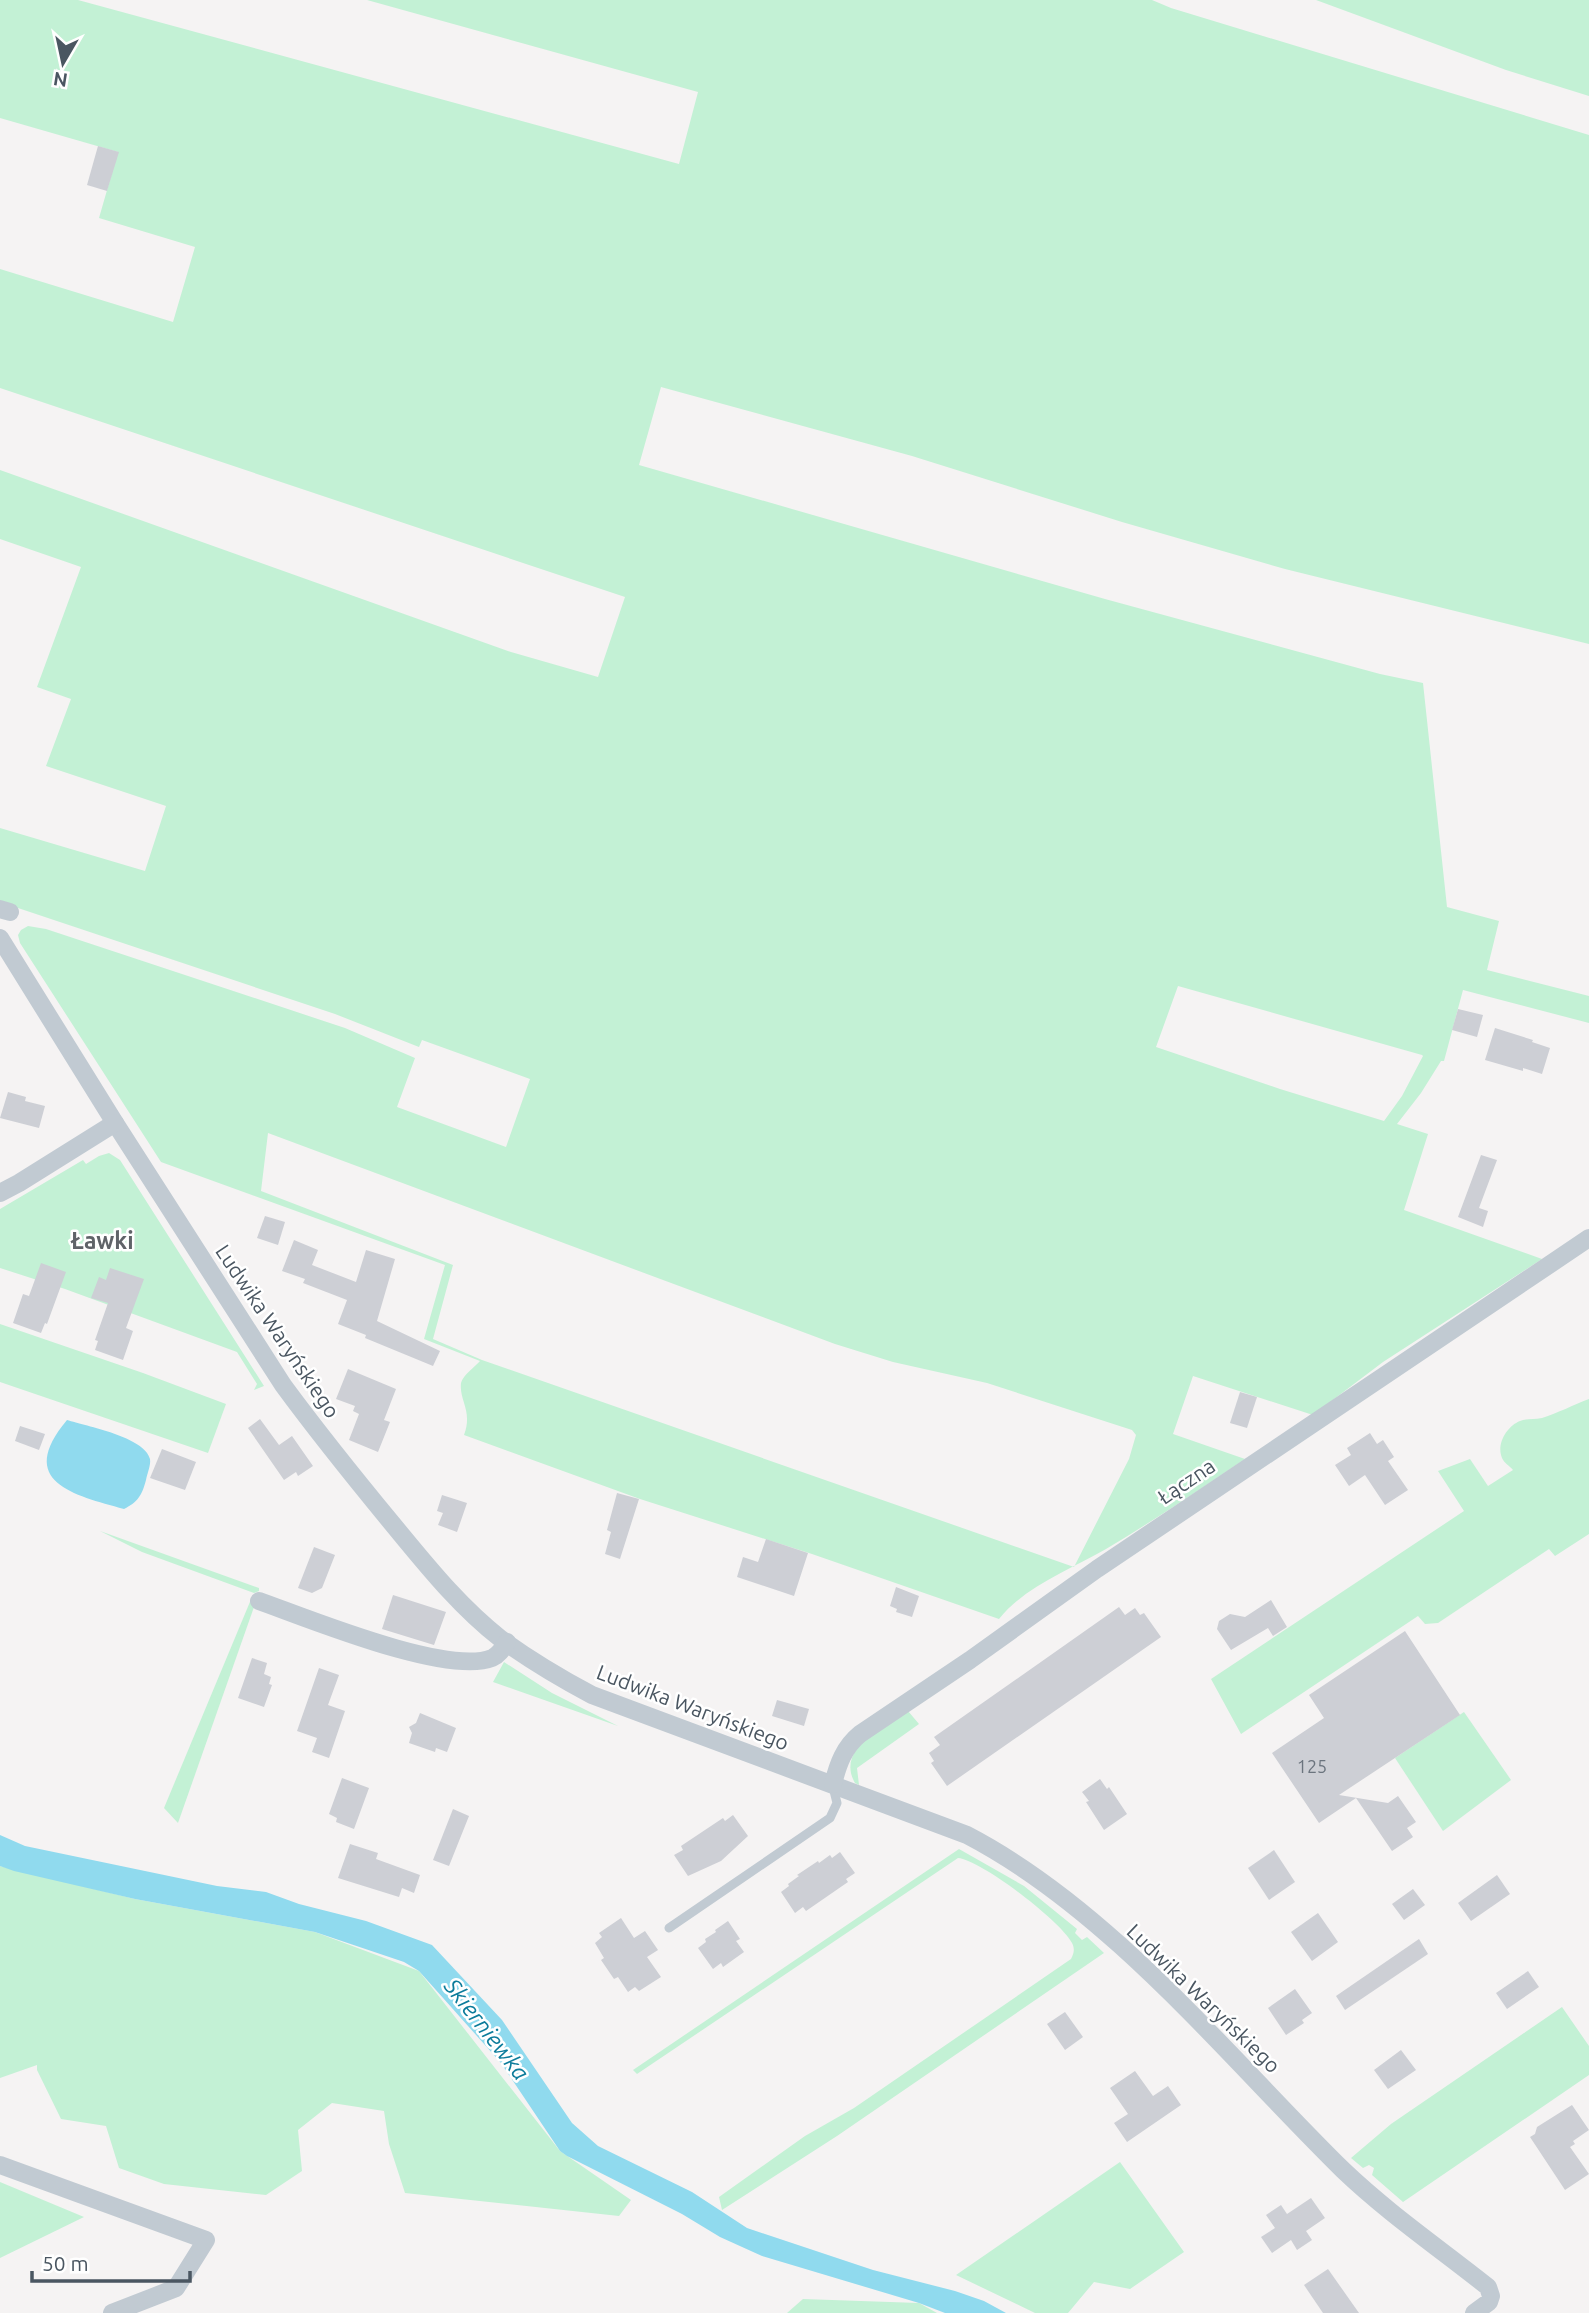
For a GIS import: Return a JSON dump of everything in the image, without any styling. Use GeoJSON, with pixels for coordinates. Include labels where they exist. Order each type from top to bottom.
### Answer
{"type":"FeatureCollection","features":[{"type":"Feature","properties":{"kind":"street","name":"Ludwika Waryńskiego"},"geometry":{"type":"LineString","coordinates":[[0,938],[242,1322],[312,1424],[460,1603],[544,1669],[608,1702],[967,1835],[1024,1869],[1085,1916],[1172,1995],[1359,2186],[1488,2287],[1491,2296],[1489,2302],[1474,2313]]}},
{"type":"Feature","properties":{"kind":"street"},"geometry":{"type":"LineString","coordinates":[[0,1193],[115,1123]]}},
{"type":"Feature","properties":{"kind":"street","name":"Łączna"},"geometry":{"type":"LineString","coordinates":[[833,1784],[841,1757],[852,1740],[860,1734],[970,1660],[1097,1569],[1589,1238]]}},
{"type":"Feature","properties":{"kind":"street"},"geometry":{"type":"LineString","coordinates":[[259,1601],[377,1642],[429,1656],[470,1661],[491,1658],[499,1654],[507,1642]]}},
{"type":"Feature","properties":{"kind":"street"},"geometry":{"type":"LineString","coordinates":[[0,2165],[205,2240],[176,2288],[112,2313]]}},
{"type":"Feature","properties":{"kind":"lane"},"geometry":{"type":"LineString","coordinates":[[669,1928],[830,1818],[837,1804],[833,1784]]}},
{"type":"Feature","properties":{"kind":"green space"},"geometry":{"type":"Polygon","coordinates":[[[0,0],[78,0],[679,164],[698,92],[367,0],[1152,0],[1589,135],[1589,644],[1285,569],[1122,522],[912,456],[661,387],[639,465],[1105,599],[1380,674],[1423,683],[1447,907],[1499,921],[1487,970],[1589,996],[1589,1023],[1463,990],[1444,1061],[1441,1061],[1397,1124],[1428,1134],[1404,1210],[1542,1259],[1383,1362],[1313,1415],[1193,1376],[1173,1434],[1245,1459],[1141,1527],[1075,1566],[1129,1459],[1136,1435],[1132,1430],[987,1383],[893,1362],[835,1344],[268,1133],[261,1191],[453,1265],[433,1339],[482,1360],[1073,1567],[1021,1597],[999,1619],[812,1554],[640,1499],[464,1435],[467,1419],[461,1383],[480,1361],[424,1339],[445,1265],[161,1162],[20,943],[18,935],[28,926],[46,929],[345,1028],[415,1058],[397,1107],[506,1147],[530,1079],[422,1040],[419,1047],[335,1014],[0,902],[0,828],[145,871],[166,806],[46,766],[71,699],[37,687],[81,567],[0,539],[0,470],[511,652],[598,677],[625,597],[0,388],[0,269],[173,322],[195,247],[99,218],[118,152],[0,118],[0,0]],[[1178,986],[1156,1047],[1384,1121],[1402,1096],[1423,1056],[1422,1055],[1178,986]]]}},
{"type":"Feature","properties":{"kind":"green space"},"geometry":{"type":"Polygon","coordinates":[[[1316,0],[1589,0],[1589,96],[1506,70],[1316,0]]]}},
{"type":"Feature","properties":{"kind":"green space"},"geometry":{"type":"Polygon","coordinates":[[[109,1153],[120,1160],[264,1386],[254,1390],[257,1384],[237,1352],[0,1268],[0,1209],[83,1160],[86,1164],[109,1153]]]}},
{"type":"Feature","properties":{"kind":"green space"},"geometry":{"type":"Polygon","coordinates":[[[0,1324],[226,1404],[208,1453],[0,1382],[0,1324]]]}},
{"type":"Feature","properties":{"kind":"green space"},"geometry":{"type":"Polygon","coordinates":[[[1589,1399],[1589,1534],[1555,1556],[1549,1549],[1438,1623],[1425,1624],[1418,1616],[1241,1734],[1211,1679],[1464,1511],[1438,1471],[1470,1459],[1488,1486],[1513,1470],[1503,1460],[1500,1447],[1504,1436],[1515,1423],[1542,1418],[1589,1399]]]}},
{"type":"Feature","properties":{"kind":"green space"},"geometry":{"type":"Polygon","coordinates":[[[100,1531],[259,1588],[259,1591],[254,1593],[142,1552],[100,1531]]]}},
{"type":"Feature","properties":{"kind":"green space"},"geometry":{"type":"Polygon","coordinates":[[[252,1597],[254,1607],[178,1823],[164,1808],[252,1597]]]}},
{"type":"Feature","properties":{"kind":"green space"},"geometry":{"type":"Polygon","coordinates":[[[504,1662],[552,1693],[618,1726],[493,1682],[504,1662]]]}},
{"type":"Feature","properties":{"kind":"green space"},"geometry":{"type":"Polygon","coordinates":[[[908,1711],[919,1724],[857,1768],[859,1785],[855,1783],[851,1771],[852,1759],[857,1749],[865,1740],[908,1711]]]}},
{"type":"Feature","properties":{"kind":"green space"},"geometry":{"type":"Polygon","coordinates":[[[1464,1712],[1511,1780],[1443,1831],[1395,1758],[1464,1712]]]}},
{"type":"Feature","properties":{"kind":"green space"},"geometry":{"type":"Polygon","coordinates":[[[959,1849],[1024,1886],[1077,1929],[1075,1933],[1082,1940],[1087,1937],[1104,1953],[837,2136],[722,2210],[719,2197],[805,2136],[854,2108],[1071,1959],[1074,1947],[1053,1921],[1001,1880],[969,1861],[958,1858],[637,2074],[633,2070],[959,1849]]]}},
{"type":"Feature","properties":{"kind":"green space"},"geometry":{"type":"Polygon","coordinates":[[[0,1866],[135,1899],[315,1932],[419,1971],[560,2151],[631,2200],[619,2216],[405,2193],[389,2144],[384,2111],[332,2103],[298,2130],[302,2171],[266,2195],[164,2184],[119,2168],[106,2126],[61,2119],[37,2065],[0,2078],[0,1866]]]}},
{"type":"Feature","properties":{"kind":"green space"},"geometry":{"type":"Polygon","coordinates":[[[1562,2007],[1589,2046],[1589,2075],[1403,2202],[1372,2175],[1374,2168],[1369,2165],[1363,2168],[1351,2158],[1391,2124],[1562,2007]]]}},
{"type":"Feature","properties":{"kind":"green space"},"geometry":{"type":"Polygon","coordinates":[[[1120,2162],[1184,2252],[1130,2289],[1094,2282],[1068,2313],[1035,2313],[956,2275],[1120,2162]]]}},
{"type":"Feature","properties":{"kind":"green space"},"geometry":{"type":"Polygon","coordinates":[[[0,2182],[84,2217],[0,2258],[0,2182]]]}},
{"type":"Feature","properties":{"kind":"green space"},"geometry":{"type":"Polygon","coordinates":[[[803,2299],[919,2303],[937,2313],[787,2313],[803,2299]]]}},
{"type":"Feature","properties":{"kind":"water"},"geometry":{"type":"Polygon","coordinates":[[[67,1420],[127,1439],[146,1451],[150,1459],[149,1470],[141,1494],[133,1504],[124,1509],[87,1498],[57,1483],[49,1472],[47,1458],[52,1441],[67,1420]]]}},
{"type":"Feature","properties":{"kind":"water","name":"Skierniewka"},"geometry":{"type":"Polygon","coordinates":[[[0,1835],[25,1846],[217,1886],[266,1892],[299,1904],[366,1921],[432,1945],[502,2020],[572,2123],[598,2146],[692,2192],[747,2228],[873,2270],[955,2291],[984,2301],[1006,2313],[945,2313],[762,2256],[720,2237],[682,2214],[567,2156],[560,2151],[501,2063],[419,1971],[404,1962],[315,1932],[135,1899],[14,1871],[0,1866],[0,1835]]]}},
{"type":"Feature","properties":{"kind":"building"},"geometry":{"type":"Polygon","coordinates":[[[98,146],[119,152],[107,191],[87,185],[98,146]]]}},
{"type":"Feature","properties":{"kind":"building"},"geometry":{"type":"Polygon","coordinates":[[[1458,1009],[1483,1015],[1477,1037],[1452,1030],[1458,1009]]]}},
{"type":"Feature","properties":{"kind":"building"},"geometry":{"type":"Polygon","coordinates":[[[1495,1028],[1550,1048],[1542,1074],[1485,1060],[1495,1028]]]}},
{"type":"Feature","properties":{"kind":"building"},"geometry":{"type":"Polygon","coordinates":[[[8,1092],[26,1097],[25,1101],[45,1106],[39,1128],[0,1118],[8,1092]]]}},
{"type":"Feature","properties":{"kind":"building"},"geometry":{"type":"Polygon","coordinates":[[[1481,1155],[1497,1160],[1479,1208],[1488,1211],[1483,1227],[1458,1217],[1481,1155]]]}},
{"type":"Feature","properties":{"kind":"building"},"geometry":{"type":"Polygon","coordinates":[[[265,1216],[285,1222],[278,1245],[257,1238],[265,1216]]]}},
{"type":"Feature","properties":{"kind":"building"},"geometry":{"type":"Polygon","coordinates":[[[294,1240],[318,1250],[312,1265],[356,1282],[366,1250],[395,1259],[377,1321],[440,1351],[433,1366],[338,1324],[347,1300],[303,1283],[305,1279],[282,1271],[294,1240]]]}},
{"type":"Feature","properties":{"kind":"building"},"geometry":{"type":"Polygon","coordinates":[[[41,1263],[66,1272],[47,1324],[45,1323],[41,1333],[13,1323],[23,1294],[29,1296],[41,1263]]]}},
{"type":"Feature","properties":{"kind":"building"},"geometry":{"type":"Polygon","coordinates":[[[110,1268],[144,1279],[126,1328],[133,1331],[123,1360],[95,1350],[98,1341],[95,1340],[108,1303],[91,1298],[99,1277],[106,1280],[110,1268]]]}},
{"type":"Feature","properties":{"kind":"building"},"geometry":{"type":"Polygon","coordinates":[[[348,1369],[396,1389],[384,1420],[390,1422],[378,1452],[349,1440],[359,1414],[353,1411],[355,1406],[336,1399],[348,1369]]]}},
{"type":"Feature","properties":{"kind":"building"},"geometry":{"type":"Polygon","coordinates":[[[1240,1392],[1257,1397],[1247,1428],[1230,1423],[1240,1392]]]}},
{"type":"Feature","properties":{"kind":"building"},"geometry":{"type":"Polygon","coordinates":[[[260,1419],[279,1445],[292,1436],[313,1466],[298,1476],[296,1472],[284,1480],[248,1428],[260,1419]]]}},
{"type":"Feature","properties":{"kind":"building"},"geometry":{"type":"Polygon","coordinates":[[[20,1426],[45,1434],[39,1450],[15,1441],[20,1426]]]}},
{"type":"Feature","properties":{"kind":"building"},"geometry":{"type":"Polygon","coordinates":[[[1370,1433],[1377,1444],[1383,1440],[1394,1457],[1388,1461],[1408,1490],[1385,1505],[1365,1475],[1349,1486],[1335,1465],[1351,1455],[1347,1448],[1370,1433]]]}},
{"type":"Feature","properties":{"kind":"building"},"geometry":{"type":"Polygon","coordinates":[[[162,1449],[196,1462],[185,1490],[150,1478],[162,1449]]]}},
{"type":"Feature","properties":{"kind":"building"},"geometry":{"type":"Polygon","coordinates":[[[617,1493],[639,1499],[620,1559],[605,1554],[611,1532],[607,1530],[617,1493]]]}},
{"type":"Feature","properties":{"kind":"building"},"geometry":{"type":"Polygon","coordinates":[[[442,1495],[467,1503],[457,1532],[438,1525],[443,1513],[437,1511],[442,1495]]]}},
{"type":"Feature","properties":{"kind":"building"},"geometry":{"type":"Polygon","coordinates":[[[766,1539],[808,1553],[794,1596],[737,1577],[743,1557],[758,1562],[766,1539]]]}},
{"type":"Feature","properties":{"kind":"building"},"geometry":{"type":"Polygon","coordinates":[[[314,1547],[335,1555],[322,1588],[312,1593],[298,1588],[314,1547]]]}},
{"type":"Feature","properties":{"kind":"building"},"geometry":{"type":"Polygon","coordinates":[[[896,1587],[919,1596],[912,1617],[896,1612],[897,1609],[890,1606],[896,1587]]]}},
{"type":"Feature","properties":{"kind":"building"},"geometry":{"type":"Polygon","coordinates":[[[393,1595],[446,1612],[434,1645],[382,1629],[393,1595]]]}},
{"type":"Feature","properties":{"kind":"building"},"geometry":{"type":"Polygon","coordinates":[[[1271,1600],[1287,1627],[1273,1636],[1268,1628],[1231,1650],[1217,1629],[1219,1621],[1230,1614],[1245,1617],[1271,1600]]]}},
{"type":"Feature","properties":{"kind":"building"},"geometry":{"type":"Polygon","coordinates":[[[1119,1607],[1125,1615],[1135,1608],[1140,1615],[1144,1613],[1161,1637],[947,1786],[931,1763],[934,1761],[929,1753],[940,1745],[934,1737],[1119,1607]]]}},
{"type":"Feature","properties":{"kind":"building"},"geometry":{"type":"Polygon","coordinates":[[[1405,1631],[1460,1715],[1339,1795],[1388,1803],[1398,1796],[1416,1822],[1407,1828],[1413,1837],[1392,1851],[1356,1798],[1319,1823],[1272,1753],[1324,1718],[1309,1695],[1405,1631]]]}},
{"type":"Feature","properties":{"kind":"building"},"geometry":{"type":"Polygon","coordinates":[[[252,1658],[267,1663],[264,1674],[271,1677],[269,1684],[272,1685],[264,1707],[238,1698],[252,1658]]]}},
{"type":"Feature","properties":{"kind":"building"},"geometry":{"type":"Polygon","coordinates":[[[319,1668],[339,1675],[328,1705],[345,1711],[329,1758],[312,1752],[317,1738],[297,1731],[319,1668]]]}},
{"type":"Feature","properties":{"kind":"building"},"geometry":{"type":"Polygon","coordinates":[[[777,1700],[809,1709],[804,1726],[772,1716],[777,1700]]]}},
{"type":"Feature","properties":{"kind":"building"},"geometry":{"type":"Polygon","coordinates":[[[420,1713],[456,1728],[447,1752],[436,1748],[435,1752],[409,1743],[412,1733],[409,1727],[416,1723],[420,1713]]]}},
{"type":"Feature","properties":{"kind":"building"},"geometry":{"type":"Polygon","coordinates":[[[342,1778],[369,1788],[354,1829],[336,1822],[337,1818],[329,1814],[342,1778]]]}},
{"type":"Feature","properties":{"kind":"building"},"geometry":{"type":"Polygon","coordinates":[[[1100,1779],[1107,1789],[1109,1787],[1127,1814],[1104,1830],[1082,1792],[1100,1779]]]}},
{"type":"Feature","properties":{"kind":"building"},"geometry":{"type":"Polygon","coordinates":[[[453,1809],[469,1816],[449,1866],[433,1860],[453,1809]]]}},
{"type":"Feature","properties":{"kind":"building"},"geometry":{"type":"Polygon","coordinates":[[[733,1815],[748,1836],[721,1861],[688,1876],[674,1855],[683,1850],[681,1846],[723,1818],[725,1821],[733,1815]]]}},
{"type":"Feature","properties":{"kind":"building"},"geometry":{"type":"Polygon","coordinates":[[[350,1844],[378,1853],[376,1859],[420,1875],[414,1893],[402,1888],[399,1897],[338,1878],[350,1844]]]}},
{"type":"Feature","properties":{"kind":"building"},"geometry":{"type":"Polygon","coordinates":[[[1274,1850],[1295,1882],[1269,1900],[1248,1868],[1274,1850]]]}},
{"type":"Feature","properties":{"kind":"building"},"geometry":{"type":"Polygon","coordinates":[[[840,1852],[855,1873],[846,1879],[848,1882],[806,1911],[803,1907],[795,1913],[781,1892],[799,1876],[797,1875],[818,1861],[819,1863],[830,1855],[832,1858],[840,1852]]]}},
{"type":"Feature","properties":{"kind":"building"},"geometry":{"type":"Polygon","coordinates":[[[1497,1875],[1510,1894],[1471,1921],[1458,1903],[1497,1875]]]}},
{"type":"Feature","properties":{"kind":"building"},"geometry":{"type":"Polygon","coordinates":[[[1413,1889],[1425,1905],[1404,1920],[1392,1904],[1413,1889]]]}},
{"type":"Feature","properties":{"kind":"building"},"geometry":{"type":"Polygon","coordinates":[[[1318,1913],[1338,1942],[1312,1961],[1291,1932],[1318,1913]]]}},
{"type":"Feature","properties":{"kind":"building"},"geometry":{"type":"Polygon","coordinates":[[[621,1918],[634,1938],[645,1931],[658,1950],[647,1957],[661,1977],[639,1991],[635,1987],[628,1992],[618,1977],[614,1979],[601,1960],[604,1958],[595,1943],[602,1937],[599,1933],[621,1918]]]}},
{"type":"Feature","properties":{"kind":"building"},"geometry":{"type":"Polygon","coordinates":[[[728,1921],[740,1939],[736,1941],[744,1952],[723,1967],[721,1963],[713,1969],[698,1948],[728,1921]]]}},
{"type":"Feature","properties":{"kind":"building"},"geometry":{"type":"Polygon","coordinates":[[[1419,1939],[1428,1954],[1345,2010],[1336,1996],[1419,1939]]]}},
{"type":"Feature","properties":{"kind":"building"},"geometry":{"type":"Polygon","coordinates":[[[1528,1971],[1539,1987],[1507,2009],[1496,1993],[1528,1971]]]}},
{"type":"Feature","properties":{"kind":"building"},"geometry":{"type":"Polygon","coordinates":[[[1295,1989],[1312,2013],[1302,2020],[1304,2023],[1286,2035],[1268,2008],[1295,1989]]]}},
{"type":"Feature","properties":{"kind":"building"},"geometry":{"type":"Polygon","coordinates":[[[1065,2012],[1083,2037],[1065,2050],[1047,2024],[1065,2012]]]}},
{"type":"Feature","properties":{"kind":"building"},"geometry":{"type":"Polygon","coordinates":[[[1401,2050],[1416,2070],[1388,2089],[1374,2070],[1401,2050]]]}},
{"type":"Feature","properties":{"kind":"building"},"geometry":{"type":"Polygon","coordinates":[[[1135,2071],[1153,2096],[1168,2086],[1181,2105],[1127,2142],[1114,2123],[1128,2114],[1110,2088],[1135,2071]]]}},
{"type":"Feature","properties":{"kind":"building"},"geometry":{"type":"Polygon","coordinates":[[[1572,2105],[1589,2130],[1573,2141],[1575,2144],[1570,2147],[1589,2174],[1565,2190],[1530,2137],[1535,2134],[1537,2127],[1572,2105]]]}},
{"type":"Feature","properties":{"kind":"building"},"geometry":{"type":"Polygon","coordinates":[[[1311,2198],[1325,2218],[1306,2231],[1312,2240],[1297,2250],[1291,2240],[1272,2253],[1261,2237],[1275,2228],[1266,2215],[1281,2205],[1287,2214],[1311,2198]]]}},
{"type":"Feature","properties":{"kind":"building"},"geometry":{"type":"Polygon","coordinates":[[[1328,2269],[1359,2313],[1323,2313],[1304,2285],[1328,2269]]]}},
{"type":"Feature","properties":{"kind":"district","name":"Ławki"},"geometry":{"type":"Point","coordinates":[102,1240]}}]}
